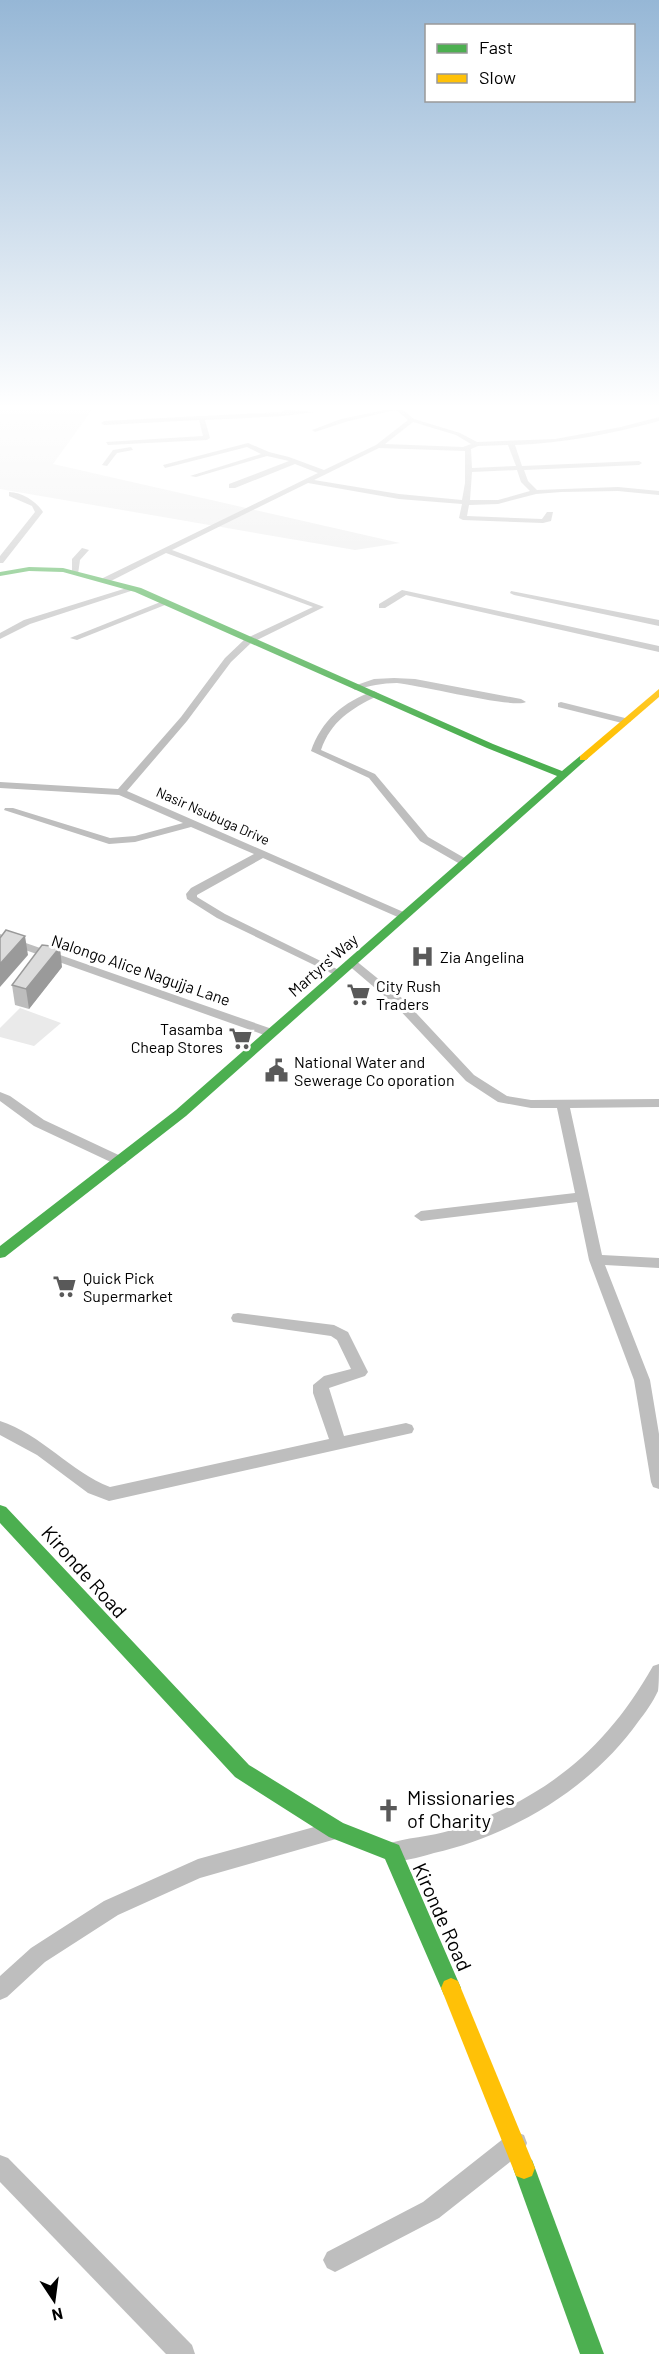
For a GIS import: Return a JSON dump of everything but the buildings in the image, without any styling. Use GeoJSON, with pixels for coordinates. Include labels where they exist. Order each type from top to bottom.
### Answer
{"type":"FeatureCollection","features":[{"type":"Feature","properties":{"kind":"street"},"geometry":{"type":"LineString","coordinates":[[1,569],[34,520]]}},
{"type":"Feature","properties":{"kind":"street"},"geometry":{"type":"LineString","coordinates":[[106,580],[230,520]]}},
{"type":"Feature","properties":{"kind":"street"},"geometry":{"type":"LineString","coordinates":[[75,572],[76,559],[85,550]]}},
{"type":"Feature","properties":{"kind":"street"},"geometry":{"type":"LineString","coordinates":[[121,792],[184,719],[228,660],[248,641],[320,606],[164,550]]}},
{"type":"Feature","properties":{"kind":"street"},"geometry":{"type":"LineString","coordinates":[[1,569],[75,572],[133,589],[490,746],[564,775]]}},
{"type":"Feature","properties":{"kind":"street"},"geometry":{"type":"LineString","coordinates":[[0,636],[27,622],[133,589]]}},
{"type":"Feature","properties":{"kind":"street"},"geometry":{"type":"LineString","coordinates":[[382,606],[405,592],[659,649]]}},
{"type":"Feature","properties":{"kind":"street"},"geometry":{"type":"LineString","coordinates":[[514,592],[659,623]]}},
{"type":"Feature","properties":{"kind":"street"},"geometry":{"type":"LineString","coordinates":[[74,638],[166,603]]}},
{"type":"Feature","properties":{"kind":"street"},"geometry":{"type":"LineString","coordinates":[[355,687],[371,681],[397,680],[521,702]]}},
{"type":"Feature","properties":{"kind":"street","name":"Martyrs' Way"},"geometry":{"type":"LineString","coordinates":[[0,1253],[181,1113],[337,973],[659,692]]}},
{"type":"Feature","properties":{"kind":"street"},"geometry":{"type":"LineString","coordinates":[[374,694],[333,718],[320,736],[316,751],[372,776],[424,839],[464,862]]}},
{"type":"Feature","properties":{"kind":"street"},"geometry":{"type":"LineString","coordinates":[[561,705],[626,721]]}},
{"type":"Feature","properties":{"kind":"street","name":"Nasir Nsubuga Drive"},"geometry":{"type":"LineString","coordinates":[[0,785],[121,792],[404,916]]}},
{"type":"Feature","properties":{"kind":"street"},"geometry":{"type":"LineString","coordinates":[[9,810],[110,840],[135,839],[193,823]]}},
{"type":"Feature","properties":{"kind":"street"},"geometry":{"type":"LineString","coordinates":[[263,854],[195,890],[191,894],[192,899],[220,916],[337,973]]}},
{"type":"Feature","properties":{"kind":"street","name":"Nalongo Alice Nagujja Lane"},"geometry":{"type":"LineString","coordinates":[[0,937],[271,1033]]}},
{"type":"Feature","properties":{"kind":"street"},"geometry":{"type":"LineString","coordinates":[[351,962],[399,1002],[470,1078],[481,1087],[504,1099],[515,1102],[563,1104],[659,1103]]}},
{"type":"Feature","properties":{"kind":"street"},"geometry":{"type":"LineString","coordinates":[[0,1096],[18,1106],[40,1124],[120,1161]]}},
{"type":"Feature","properties":{"kind":"street"},"geometry":{"type":"LineString","coordinates":[[563,1104],[596,1260],[642,1380],[659,1482]]}},
{"type":"Feature","properties":{"kind":"street"},"geometry":{"type":"LineString","coordinates":[[421,1216],[583,1197]]}},
{"type":"Feature","properties":{"kind":"street"},"geometry":{"type":"LineString","coordinates":[[596,1260],[659,1263]]}},
{"type":"Feature","properties":{"kind":"street"},"geometry":{"type":"LineString","coordinates":[[238,1318],[334,1331],[343,1336],[360,1372],[329,1380],[321,1385],[321,1393],[339,1444]]}},
{"type":"Feature","properties":{"kind":"street"},"geometry":{"type":"LineString","coordinates":[[0,1427],[43,1451],[94,1488],[109,1494],[406,1428]]}},
{"type":"Feature","properties":{"kind":"street","name":"Kironde Road"},"geometry":{"type":"LineString","coordinates":[[2,1516],[242,1771],[336,1830],[392,1852],[486,2066],[592,2354]]}},
{"type":"Feature","properties":{"kind":"street"},"geometry":{"type":"LineString","coordinates":[[392,1852],[454,1839],[520,1812],[577,1777],[615,1739],[645,1700],[659,1672]]}},
{"type":"Feature","properties":{"kind":"street"},"geometry":{"type":"LineString","coordinates":[[0,1990],[38,1955],[111,1908],[198,1869],[336,1830]]}},
{"type":"Feature","properties":{"kind":"street"},"geometry":{"type":"LineString","coordinates":[[334,2260],[431,2210],[516,2143]]}},
{"type":"Feature","properties":{"kind":"street"},"geometry":{"type":"LineString","coordinates":[[0,2166],[183,2354]]}},
{"type":"Feature","properties":{"kind":"shaded area"},"geometry":{"type":"Polygon","coordinates":[[[180,520],[298,520],[400,543],[355,550],[180,520]]]}},
{"type":"Feature","properties":{"kind":"shaded area"},"geometry":{"type":"Polygon","coordinates":[[[20,1008],[61,1023],[34,1046],[0,1037],[0,1028],[20,1008]]]}},
{"type":"Feature","properties":{"kind":"traffic: fast"},"geometry":{"type":"LineString","coordinates":[[0,574],[29,569],[63,570],[138,590],[490,746],[564,775]]}},
{"type":"Feature","properties":{"kind":"traffic: fast"},"geometry":{"type":"LineString","coordinates":[[0,1253],[181,1113],[583,758]]}},
{"type":"Feature","properties":{"kind":"traffic: fast"},"geometry":{"type":"LineString","coordinates":[[0,1512],[242,1771],[336,1830],[392,1852],[451,1988]]}},
{"type":"Feature","properties":{"kind":"traffic: fast"},"geometry":{"type":"LineString","coordinates":[[524,2168],[592,2354]]}},
{"type":"Feature","properties":{"kind":"traffic: slow"},"geometry":{"type":"LineString","coordinates":[[583,758],[659,692]]}},
{"type":"Feature","properties":{"kind":"traffic: slow"},"geometry":{"type":"LineString","coordinates":[[451,1988],[524,2168]]}},
{"type":"Feature","properties":{"kind":"place","name":"Zia Angelina"},"geometry":{"type":"Point","coordinates":[422,957]}},
{"type":"Feature","properties":{"kind":"place","name":"City Rush Traders"},"geometry":{"type":"Point","coordinates":[358,995]}},
{"type":"Feature","properties":{"kind":"place","name":"Tasamba Cheap Stores"},"geometry":{"type":"Point","coordinates":[241,1038]}},
{"type":"Feature","properties":{"kind":"place","name":"National Water and Sewerage Co oporation"},"geometry":{"type":"Point","coordinates":[276,1071]}},
{"type":"Feature","properties":{"kind":"place","name":"Quick Pick Supermarket"},"geometry":{"type":"Point","coordinates":[65,1287]}},
{"type":"Feature","properties":{"kind":"place","name":"Missionaries of Charity"},"geometry":{"type":"Point","coordinates":[389,1810]}}]}
